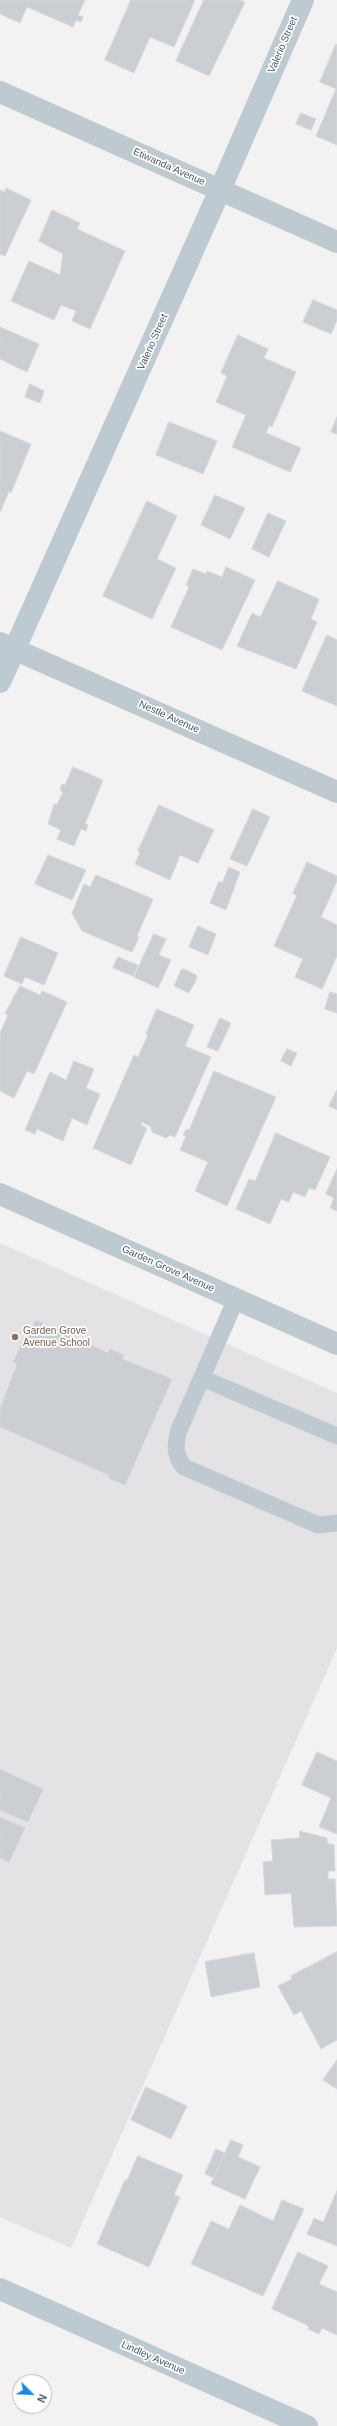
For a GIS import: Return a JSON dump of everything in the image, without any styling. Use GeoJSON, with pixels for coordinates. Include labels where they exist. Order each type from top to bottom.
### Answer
{"type":"FeatureCollection","features":[{"type":"Feature","properties":{"kind":"street","name":"Valerio Street"},"geometry":{"type":"LineString","coordinates":[[0,682],[7,647],[220,190],[303,0]]}},
{"type":"Feature","properties":{"kind":"street","name":"Etiwanda Avenue"},"geometry":{"type":"LineString","coordinates":[[0,92],[337,242]]}},
{"type":"Feature","properties":{"kind":"street","name":"Nestle Avenue"},"geometry":{"type":"LineString","coordinates":[[7,647],[337,792]]}},
{"type":"Feature","properties":{"kind":"street","name":"Garden Grove Avenue"},"geometry":{"type":"LineString","coordinates":[[0,1194],[337,1344]]}},
{"type":"Feature","properties":{"kind":"street","name":"Lindley Avenue"},"geometry":{"type":"LineString","coordinates":[[0,2289],[307,2426]]}},
{"type":"Feature","properties":{"kind":"lane"},"geometry":{"type":"LineString","coordinates":[[236,1299],[175,1444],[177,1459],[184,1467],[318,1525],[337,1523]]}},
{"type":"Feature","properties":{"kind":"lane"},"geometry":{"type":"LineString","coordinates":[[202,1378],[337,1436]]}},
{"type":"Feature","properties":{"kind":"shaded area"},"geometry":{"type":"Polygon","coordinates":[[[0,1243],[337,1393],[337,1648],[71,2248],[0,2217],[0,1243]]]}},
{"type":"Feature","properties":{"kind":"building"},"geometry":{"type":"Polygon","coordinates":[[[0,0],[85,0],[78,15],[83,17],[81,22],[76,20],[73,27],[27,7],[20,23],[0,14],[0,0]]]}},
{"type":"Feature","properties":{"kind":"building"},"geometry":{"type":"Polygon","coordinates":[[[131,0],[195,0],[174,47],[150,37],[134,73],[105,60],[131,0]]]}},
{"type":"Feature","properties":{"kind":"building"},"geometry":{"type":"Polygon","coordinates":[[[204,0],[240,0],[245,2],[209,76],[176,61],[204,0]]]}},
{"type":"Feature","properties":{"kind":"building"},"geometry":{"type":"Polygon","coordinates":[[[336,44],[337,145],[316,136],[336,89],[320,82],[336,44]]]}},
{"type":"Feature","properties":{"kind":"building"},"geometry":{"type":"Polygon","coordinates":[[[301,113],[316,119],[311,130],[296,124],[301,113]]]}},
{"type":"Feature","properties":{"kind":"building"},"geometry":{"type":"Polygon","coordinates":[[[6,188],[31,200],[5,256],[0,254],[0,190],[5,192],[6,188]]]}},
{"type":"Feature","properties":{"kind":"building"},"geometry":{"type":"Polygon","coordinates":[[[52,210],[80,223],[77,229],[125,251],[90,329],[72,321],[76,311],[64,306],[61,305],[54,320],[11,301],[29,261],[60,275],[63,254],[39,241],[52,210]]]}},
{"type":"Feature","properties":{"kind":"building"},"geometry":{"type":"Polygon","coordinates":[[[313,300],[337,310],[337,320],[331,334],[303,322],[313,300]]]}},
{"type":"Feature","properties":{"kind":"building"},"geometry":{"type":"Polygon","coordinates":[[[0,327],[39,344],[27,372],[0,359],[0,327]]]}},
{"type":"Feature","properties":{"kind":"building"},"geometry":{"type":"Polygon","coordinates":[[[238,335],[268,349],[264,358],[296,372],[272,427],[269,425],[266,433],[301,448],[290,472],[232,447],[246,415],[216,402],[227,376],[221,373],[238,335]]]}},
{"type":"Feature","properties":{"kind":"building"},"geometry":{"type":"Polygon","coordinates":[[[30,384],[44,391],[40,403],[25,397],[30,384]]]}},
{"type":"Feature","properties":{"kind":"building"},"geometry":{"type":"Polygon","coordinates":[[[337,417],[337,434],[331,432],[337,417]]]}},
{"type":"Feature","properties":{"kind":"building"},"geometry":{"type":"Polygon","coordinates":[[[169,422],[217,441],[203,474],[156,455],[169,422]]]}},
{"type":"Feature","properties":{"kind":"building"},"geometry":{"type":"Polygon","coordinates":[[[0,431],[31,444],[11,493],[9,491],[0,512],[0,431]]]}},
{"type":"Feature","properties":{"kind":"building"},"geometry":{"type":"Polygon","coordinates":[[[215,495],[245,508],[230,539],[201,525],[215,495]]]}},
{"type":"Feature","properties":{"kind":"building"},"geometry":{"type":"Polygon","coordinates":[[[147,501],[177,516],[157,559],[176,568],[152,619],[103,596],[147,501]]]}},
{"type":"Feature","properties":{"kind":"building"},"geometry":{"type":"Polygon","coordinates":[[[268,513],[286,521],[269,557],[252,549],[268,513]]]}},
{"type":"Feature","properties":{"kind":"building"},"geometry":{"type":"Polygon","coordinates":[[[226,567],[255,580],[222,650],[171,627],[189,587],[186,585],[193,569],[206,574],[207,571],[222,577],[226,567]]]}},
{"type":"Feature","properties":{"kind":"building"},"geometry":{"type":"Polygon","coordinates":[[[278,581],[319,599],[311,619],[317,622],[296,669],[237,646],[252,613],[260,617],[278,581]]]}},
{"type":"Feature","properties":{"kind":"building"},"geometry":{"type":"Polygon","coordinates":[[[327,635],[337,640],[337,706],[302,691],[327,635]]]}},
{"type":"Feature","properties":{"kind":"building"},"geometry":{"type":"Polygon","coordinates":[[[73,767],[103,780],[85,824],[88,825],[86,831],[81,829],[74,846],[57,839],[61,830],[48,824],[54,804],[57,805],[63,792],[60,790],[62,784],[65,785],[73,767]]]}},
{"type":"Feature","properties":{"kind":"building"},"geometry":{"type":"Polygon","coordinates":[[[159,805],[214,830],[198,863],[180,855],[170,880],[135,864],[140,852],[138,851],[159,805]]]}},
{"type":"Feature","properties":{"kind":"building"},"geometry":{"type":"Polygon","coordinates":[[[253,809],[270,817],[247,866],[230,859],[253,809]]]}},
{"type":"Feature","properties":{"kind":"building"},"geometry":{"type":"Polygon","coordinates":[[[48,855],[86,870],[72,900],[35,884],[48,855]]]}},
{"type":"Feature","properties":{"kind":"building"},"geometry":{"type":"Polygon","coordinates":[[[307,862],[337,876],[337,881],[321,917],[337,925],[337,956],[322,989],[295,977],[303,959],[274,946],[297,895],[293,894],[307,862]]]}},
{"type":"Feature","properties":{"kind":"building"},"geometry":{"type":"Polygon","coordinates":[[[229,867],[240,872],[226,910],[210,903],[219,881],[222,883],[229,867]]]}},
{"type":"Feature","properties":{"kind":"building"},"geometry":{"type":"Polygon","coordinates":[[[96,875],[153,899],[137,936],[139,937],[132,952],[82,931],[72,913],[84,884],[90,887],[96,875]]]}},
{"type":"Feature","properties":{"kind":"building"},"geometry":{"type":"Polygon","coordinates":[[[198,926],[216,934],[208,955],[189,947],[198,926]]]}},
{"type":"Feature","properties":{"kind":"building"},"geometry":{"type":"Polygon","coordinates":[[[154,934],[166,939],[159,955],[171,960],[158,988],[134,977],[154,934]]]}},
{"type":"Feature","properties":{"kind":"building"},"geometry":{"type":"Polygon","coordinates":[[[21,937],[58,953],[44,985],[25,977],[22,984],[4,976],[21,937]]]}},
{"type":"Feature","properties":{"kind":"building"},"geometry":{"type":"Polygon","coordinates":[[[118,957],[138,965],[133,976],[113,968],[118,957]]]}},
{"type":"Feature","properties":{"kind":"building"},"geometry":{"type":"Polygon","coordinates":[[[184,969],[196,975],[197,978],[189,993],[174,986],[181,970],[184,969]]]}},
{"type":"Feature","properties":{"kind":"building"},"geometry":{"type":"Polygon","coordinates":[[[20,986],[40,995],[42,991],[67,1002],[34,1074],[27,1071],[14,1098],[0,1091],[0,1033],[8,1015],[5,1014],[20,986]]]}},
{"type":"Feature","properties":{"kind":"building"},"geometry":{"type":"Polygon","coordinates":[[[330,992],[337,994],[337,1013],[325,1009],[330,992]]]}},
{"type":"Feature","properties":{"kind":"building"},"geometry":{"type":"Polygon","coordinates":[[[157,1009],[194,1025],[185,1046],[211,1057],[175,1137],[170,1135],[166,1138],[152,1132],[151,1127],[142,1122],[141,1125],[147,1128],[131,1165],[93,1148],[134,1055],[138,1057],[148,1035],[146,1034],[157,1009]]]}},
{"type":"Feature","properties":{"kind":"building"},"geometry":{"type":"Polygon","coordinates":[[[220,1018],[231,1023],[218,1051],[207,1047],[220,1018]]]}},
{"type":"Feature","properties":{"kind":"building"},"geometry":{"type":"Polygon","coordinates":[[[287,1049],[297,1053],[291,1066],[281,1061],[287,1049]]]}},
{"type":"Feature","properties":{"kind":"building"},"geometry":{"type":"Polygon","coordinates":[[[74,1061],[94,1069],[86,1088],[100,1094],[87,1125],[72,1118],[63,1141],[37,1129],[35,1134],[25,1130],[50,1072],[66,1080],[74,1061]]]}},
{"type":"Feature","properties":{"kind":"building"},"geometry":{"type":"Polygon","coordinates":[[[214,1071],[276,1097],[227,1206],[195,1191],[208,1162],[180,1150],[186,1136],[183,1135],[186,1129],[189,1130],[214,1071]]]}},
{"type":"Feature","properties":{"kind":"building"},"geometry":{"type":"Polygon","coordinates":[[[337,1090],[337,1110],[329,1106],[337,1090]]]}},
{"type":"Feature","properties":{"kind":"building"},"geometry":{"type":"Polygon","coordinates":[[[276,1133],[330,1157],[315,1190],[309,1188],[305,1197],[293,1192],[289,1202],[281,1199],[270,1224],[236,1209],[249,1179],[255,1181],[276,1133]]]}},
{"type":"Feature","properties":{"kind":"building"},"geometry":{"type":"Polygon","coordinates":[[[337,1169],[337,1211],[330,1208],[334,1198],[326,1194],[337,1169]]]}},
{"type":"Feature","properties":{"kind":"building"},"geometry":{"type":"Polygon","coordinates":[[[36,1320],[108,1353],[110,1349],[124,1355],[122,1359],[172,1379],[125,1485],[108,1478],[109,1475],[0,1427],[0,1409],[17,1364],[13,1362],[23,1341],[26,1342],[36,1320]]]}},
{"type":"Feature","properties":{"kind":"building"},"geometry":{"type":"Polygon","coordinates":[[[317,1752],[337,1761],[337,1834],[319,1827],[331,1798],[302,1785],[317,1752]]]}},
{"type":"Feature","properties":{"kind":"building"},"geometry":{"type":"Polygon","coordinates":[[[0,1769],[43,1789],[28,1822],[0,1810],[0,1769]]]}},
{"type":"Feature","properties":{"kind":"building"},"geometry":{"type":"Polygon","coordinates":[[[0,1817],[25,1828],[9,1862],[0,1858],[0,1817]]]}},
{"type":"Feature","properties":{"kind":"building"},"geometry":{"type":"Polygon","coordinates":[[[300,1831],[327,1838],[327,1843],[334,1845],[335,1871],[328,1871],[328,1879],[335,1879],[337,1926],[294,1927],[291,1893],[265,1895],[263,1862],[273,1861],[271,1840],[299,1838],[300,1831]]]}},
{"type":"Feature","properties":{"kind":"building"},"geometry":{"type":"Polygon","coordinates":[[[337,1952],[337,2040],[321,2049],[301,2011],[294,2015],[278,1986],[292,1979],[291,1976],[337,1952]]]}},
{"type":"Feature","properties":{"kind":"building"},"geometry":{"type":"Polygon","coordinates":[[[254,1953],[260,1987],[211,1997],[205,1962],[254,1953]]]}},
{"type":"Feature","properties":{"kind":"building"},"geometry":{"type":"Polygon","coordinates":[[[337,2060],[337,2089],[323,2080],[337,2060]]]}},
{"type":"Feature","properties":{"kind":"building"},"geometry":{"type":"Polygon","coordinates":[[[146,2087],[187,2106],[171,2139],[131,2120],[146,2087]]]}},
{"type":"Feature","properties":{"kind":"building"},"geometry":{"type":"Polygon","coordinates":[[[231,2140],[243,2145],[238,2157],[260,2167],[245,2199],[211,2184],[231,2140]]]}},
{"type":"Feature","properties":{"kind":"building"},"geometry":{"type":"Polygon","coordinates":[[[216,2149],[225,2153],[214,2178],[205,2174],[216,2149]]]}},
{"type":"Feature","properties":{"kind":"building"},"geometry":{"type":"Polygon","coordinates":[[[138,2156],[183,2175],[174,2195],[180,2197],[149,2267],[97,2244],[125,2180],[127,2180],[138,2156]]]}},
{"type":"Feature","properties":{"kind":"building"},"geometry":{"type":"Polygon","coordinates":[[[337,2191],[337,2246],[307,2234],[314,2218],[323,2222],[337,2191]]]}},
{"type":"Feature","properties":{"kind":"building"},"geometry":{"type":"Polygon","coordinates":[[[282,2200],[304,2209],[263,2296],[191,2264],[211,2221],[229,2229],[240,2205],[273,2221],[282,2200]]]}},
{"type":"Feature","properties":{"kind":"building"},"geometry":{"type":"Polygon","coordinates":[[[298,2252],[328,2266],[319,2284],[337,2292],[337,2335],[322,2328],[319,2334],[308,2329],[309,2326],[272,2309],[298,2252]]]}},
{"type":"Feature","properties":{"kind":"place","name":"Garden Grove Avenue School"},"geometry":{"type":"Point","coordinates":[15,1337]}}]}
